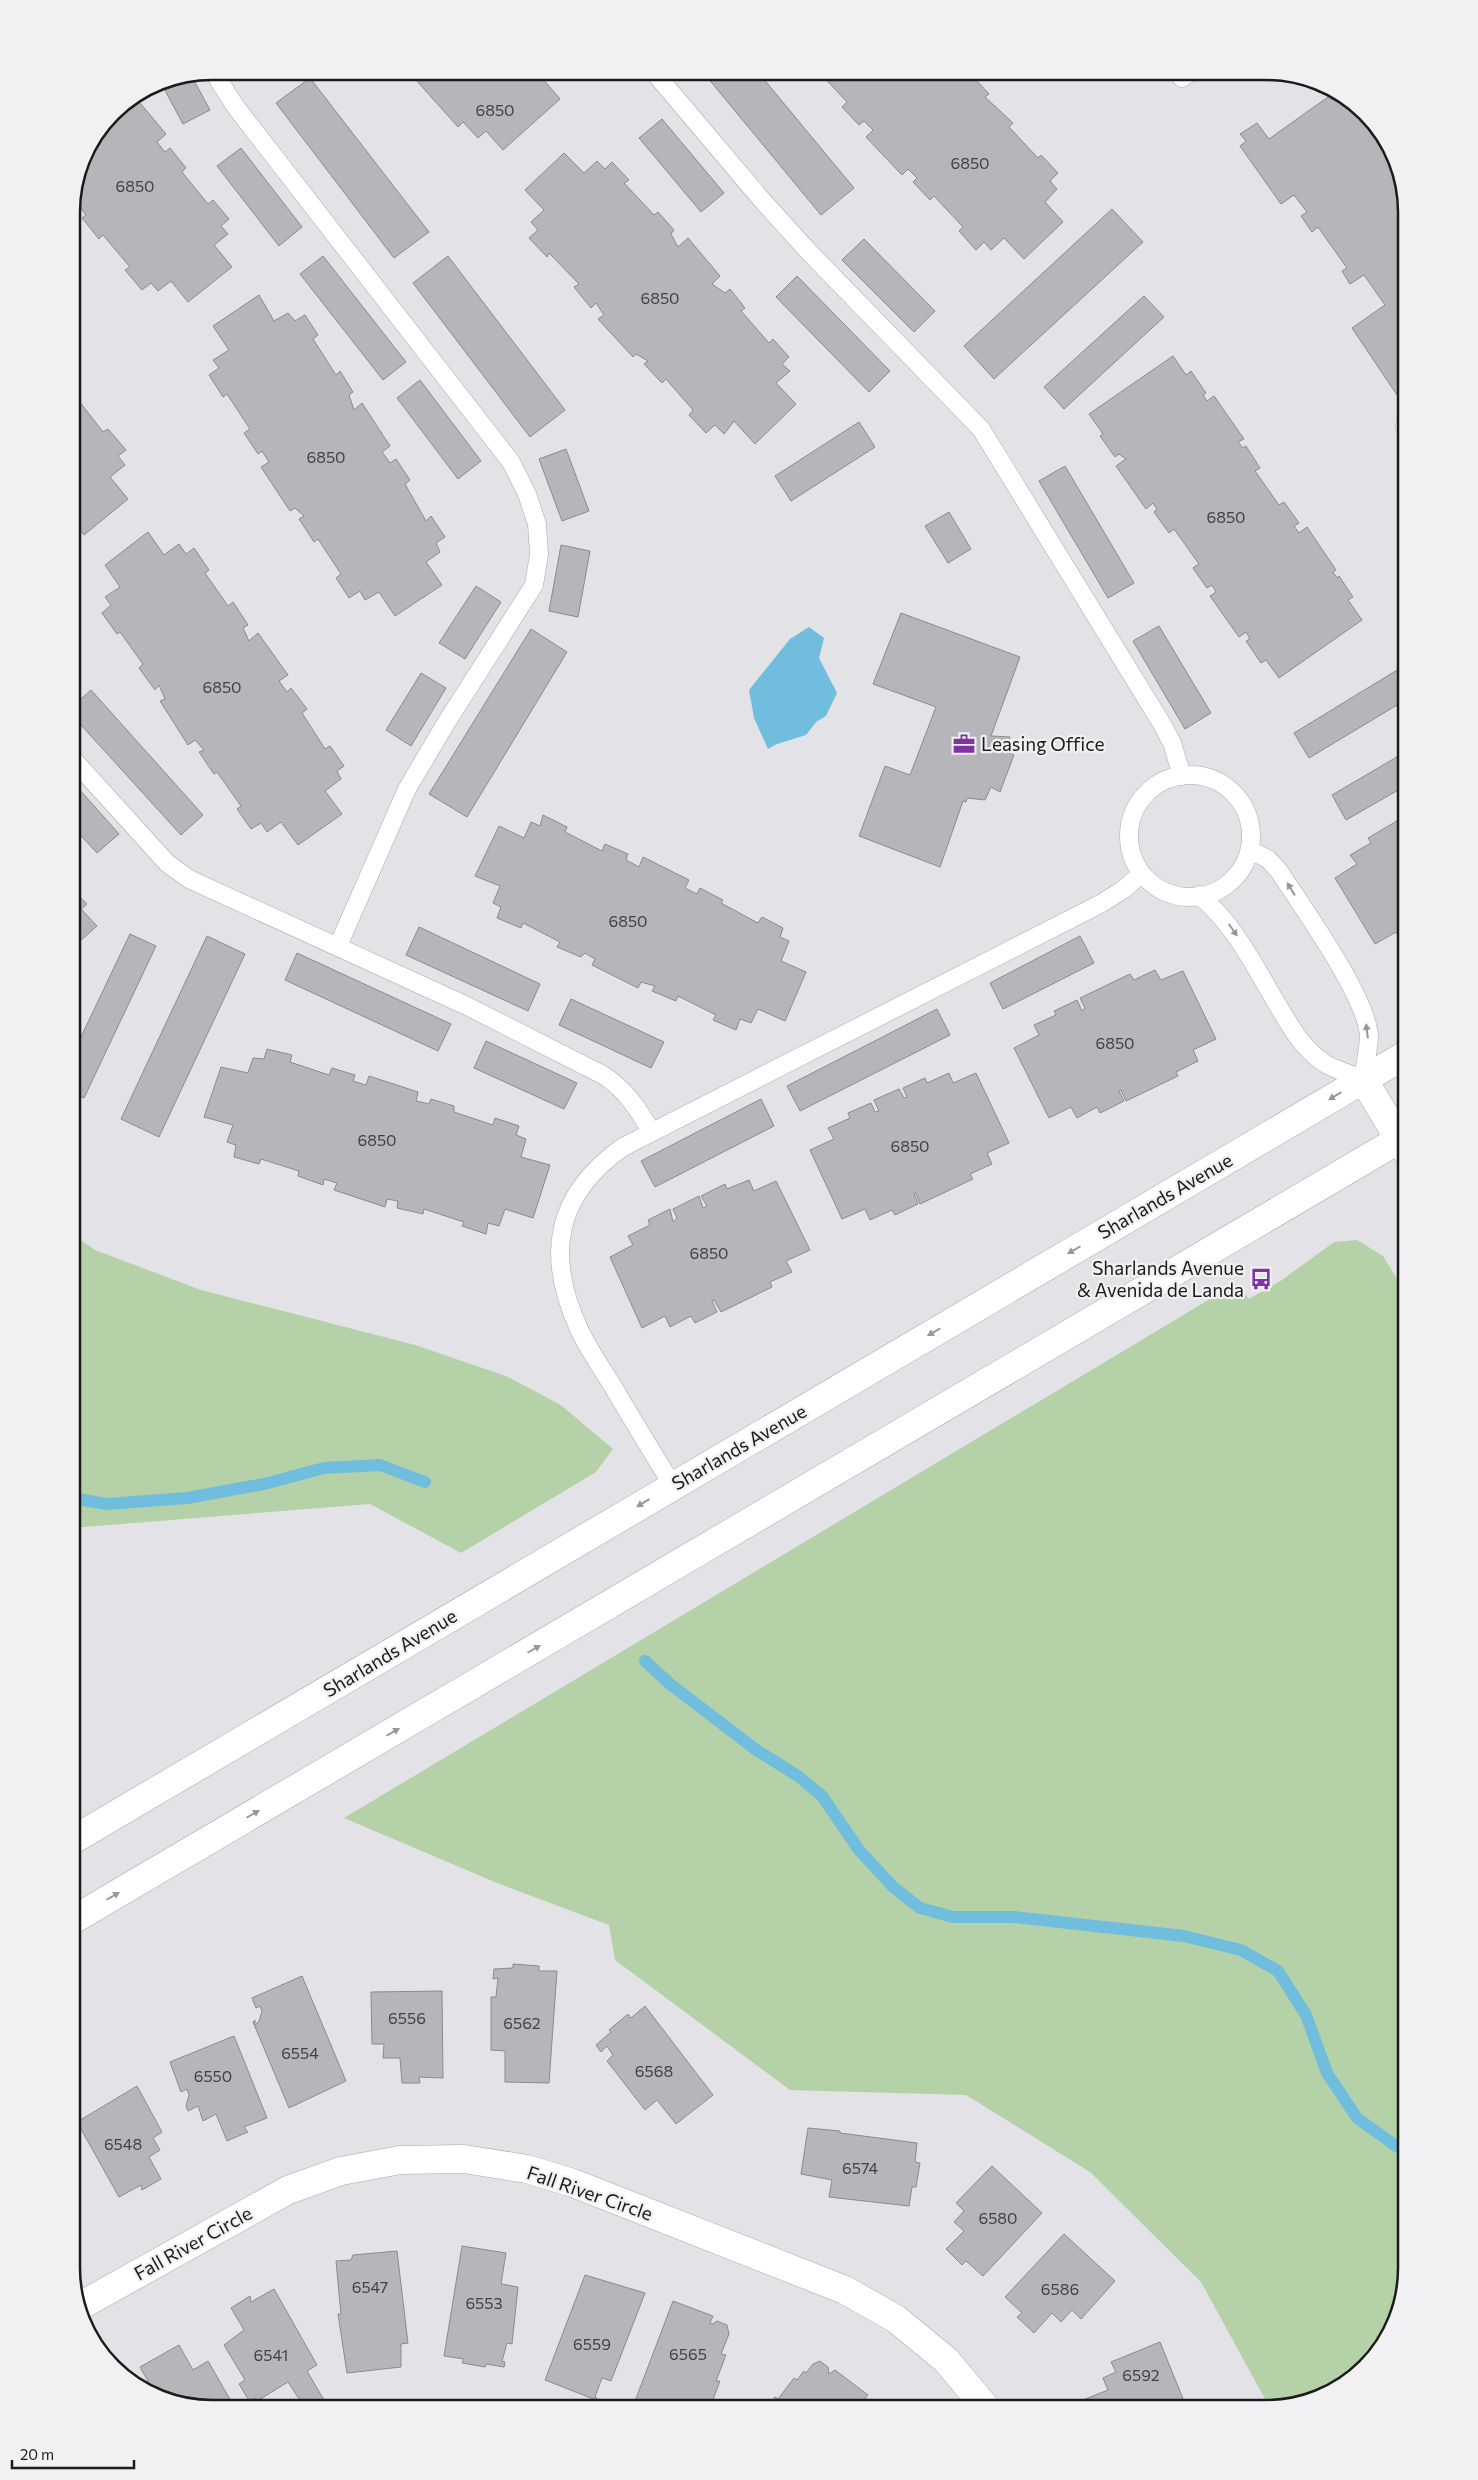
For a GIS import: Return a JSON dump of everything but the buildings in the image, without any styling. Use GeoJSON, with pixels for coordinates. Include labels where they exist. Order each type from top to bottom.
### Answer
{"type":"FeatureCollection","features":[{"type":"Feature","properties":{"kind":"main road","name":"Sharlands Avenue"},"geometry":{"type":"LineString","coordinates":[[80,1837],[1398,1059]]}},
{"type":"Feature","properties":{"kind":"main road"},"geometry":{"type":"LineString","coordinates":[[1363,1079],[1398,1133]]}},
{"type":"Feature","properties":{"kind":"main road"},"geometry":{"type":"LineString","coordinates":[[80,1916],[1398,1146]]}},
{"type":"Feature","properties":{"kind":"main road","name":"Fall River Circle"},"geometry":{"type":"LineString","coordinates":[[85,2303],[288,2190],[342,2171],[400,2160],[464,2159],[527,2169],[573,2184],[845,2290],[896,2319],[946,2360],[979,2400]]}},
{"type":"Feature","properties":{"kind":"lane"},"geometry":{"type":"LineString","coordinates":[[219,80],[236,106],[511,462],[527,494],[538,524],[539,554],[534,585],[446,723],[407,790],[338,946]]}},
{"type":"Feature","properties":{"kind":"lane"},"geometry":{"type":"LineString","coordinates":[[661,80],[760,199],[981,429],[1162,724],[1172,743],[1182,776]]}},
{"type":"Feature","properties":{"kind":"lane"},"geometry":{"type":"LineString","coordinates":[[80,766],[168,863],[189,879],[467,1006],[603,1075],[615,1082],[628,1096],[651,1131]]}},
{"type":"Feature","properties":{"kind":"lane"},"geometry":{"type":"LineString","coordinates":[[1191,774],[1218,780],[1240,798],[1251,823],[1250,850],[1238,875],[1216,892],[1189,898],[1162,892],[1141,874],[1129,848],[1130,821],[1142,796],[1164,779],[1191,774]]}},
{"type":"Feature","properties":{"kind":"lane"},"geometry":{"type":"LineString","coordinates":[[1199,895],[1216,909],[1233,929],[1292,1030],[1305,1046],[1325,1064],[1363,1079],[1369,1037],[1364,1013],[1279,871],[1268,859],[1250,850]]}},
{"type":"Feature","properties":{"kind":"lane"},"geometry":{"type":"LineString","coordinates":[[673,1486],[580,1331],[568,1302],[560,1270],[559,1243],[566,1215],[581,1186],[602,1162],[651,1131],[1102,902],[1124,889],[1141,874]]}},
{"type":"Feature","properties":{"kind":"green space"},"geometry":{"type":"Polygon","coordinates":[[[80,1239],[95,1250],[201,1290],[415,1345],[506,1376],[561,1405],[613,1449],[596,1472],[461,1553],[370,1504],[80,1527],[80,1239]]]}},
{"type":"Feature","properties":{"kind":"green space"},"geometry":{"type":"Polygon","coordinates":[[[1357,1240],[1383,1256],[1398,1280],[1397,2285],[1394,2302],[1380,2334],[1365,2355],[1353,2367],[1339,2378],[1309,2393],[1266,2400],[1201,2282],[1090,2172],[966,2095],[790,2090],[615,1960],[609,1925],[497,1883],[344,1818],[1235,1284],[1249,1299],[1282,1280],[1334,1242],[1357,1240]]]}},
{"type":"Feature","properties":{"kind":"water"},"geometry":{"type":"Polygon","coordinates":[[[809,627],[824,638],[819,658],[837,693],[826,716],[816,722],[806,735],[777,744],[768,749],[754,718],[749,690],[790,639],[809,627]]]}},
{"type":"Feature","properties":{"kind":"waterway"},"geometry":{"type":"LineString","coordinates":[[80,1500],[107,1504],[187,1498],[264,1484],[324,1468],[380,1465],[425,1482]]}},
{"type":"Feature","properties":{"kind":"waterway"},"geometry":{"type":"LineString","coordinates":[[645,1661],[670,1684],[755,1749],[798,1776],[822,1796],[859,1850],[893,1887],[920,1908],[953,1917],[1014,1917],[1184,1936],[1241,1950],[1278,1971],[1306,2015],[1327,2073],[1357,2118],[1398,2146]]}},
{"type":"Feature","properties":{"kind":"place","name":"Leasing Office"},"geometry":{"type":"Point","coordinates":[964,744]}},
{"type":"Feature","properties":{"kind":"place","name":"Sharlands Avenue & Avenida de Landa"},"geometry":{"type":"Point","coordinates":[1261,1279]}}]}
